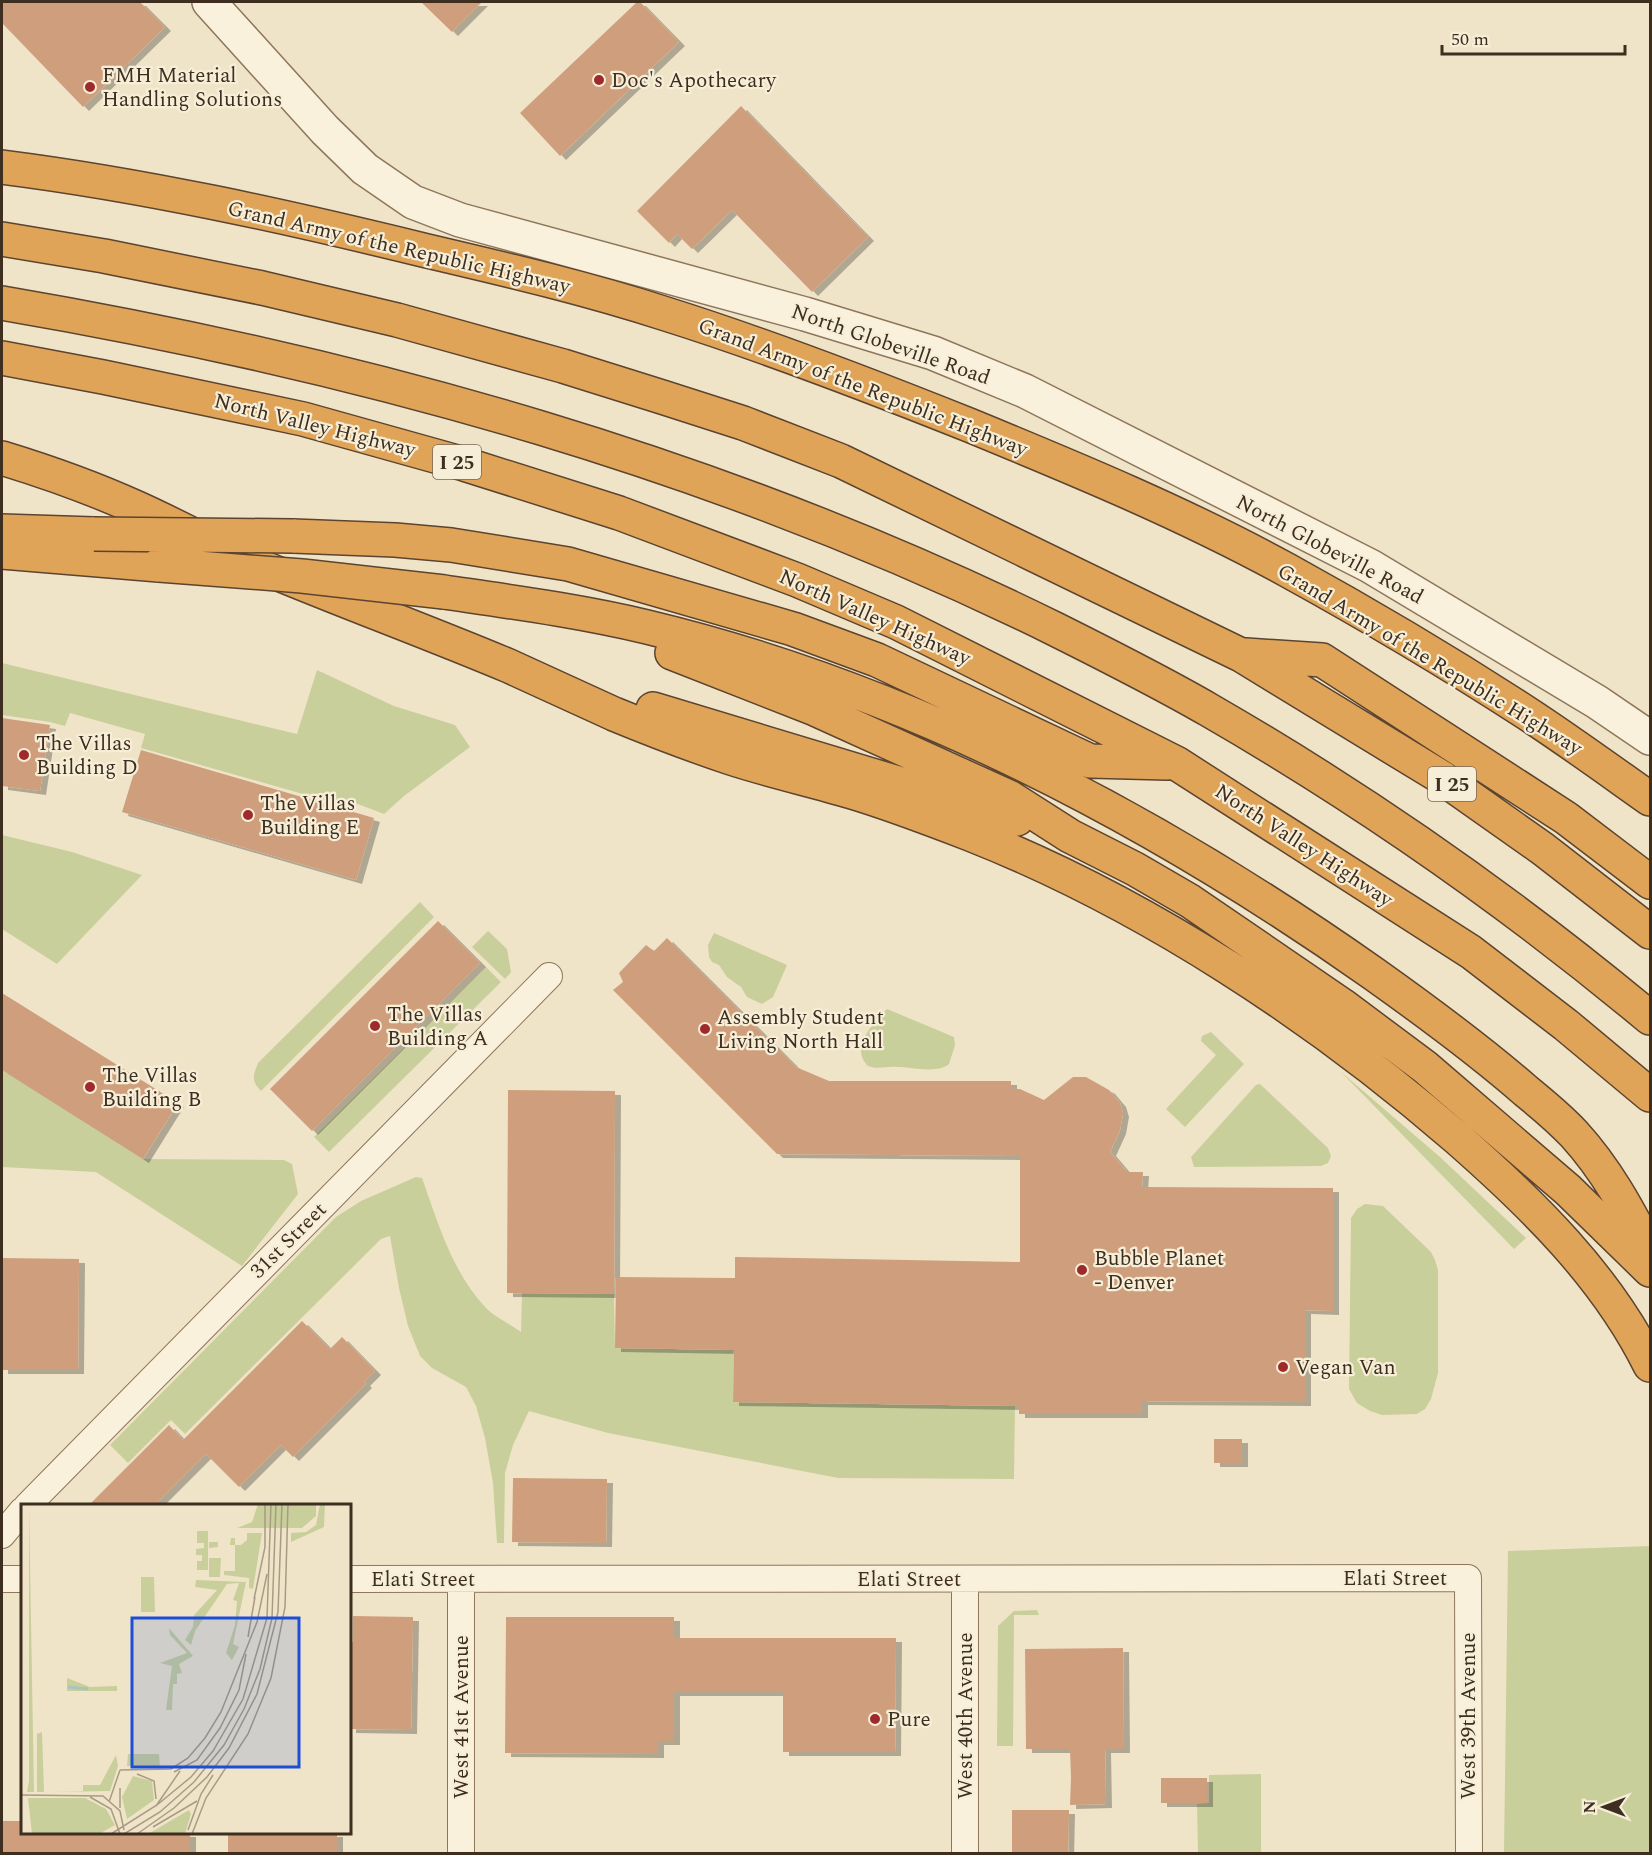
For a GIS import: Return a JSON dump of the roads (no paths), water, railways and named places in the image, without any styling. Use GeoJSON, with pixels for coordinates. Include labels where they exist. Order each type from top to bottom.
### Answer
{"type":"FeatureCollection","features":[{"type":"Feature","properties":{"kind":"highway","name":"Grand Army of the Republic Highway"},"geometry":{"type":"LineString","coordinates":[[2,167],[149,190],[258,212],[526,275],[664,313],[913,403],[1158,506],[1285,569],[1527,713],[1650,799]]}},
{"type":"Feature","properties":{"kind":"highway","name":"I 25"},"geometry":{"type":"LineString","coordinates":[[2,239],[104,256],[262,288],[397,320],[563,366],[743,423],[841,461],[1241,655],[1441,777],[1543,849],[1650,932]]}},
{"type":"Feature","properties":{"kind":"highway"},"geometry":{"type":"LineString","coordinates":[[2,303],[243,349],[333,370],[465,406],[670,469],[805,518],[913,562],[1117,660],[1208,709],[1308,769],[1411,836],[1498,898],[1650,1018]]}},
{"type":"Feature","properties":{"kind":"highway","name":"North Valley Highway"},"geometry":{"type":"LineString","coordinates":[[2,358],[303,419],[464,464],[620,513],[797,580],[896,622],[1176,763],[1471,952],[1566,1025],[1650,1095]]}},
{"type":"Feature","properties":{"kind":"highway"},"geometry":{"type":"LineString","coordinates":[[2,458],[95,490],[247,561],[507,666],[674,738],[729,757],[852,792],[975,836],[1104,896],[1225,967],[1335,1041],[1437,1121],[1484,1162],[1557,1234],[1618,1309],[1650,1365]]}},
{"type":"Feature","properties":{"kind":"highway"},"geometry":{"type":"LineString","coordinates":[[2,531],[293,536],[429,543],[503,552],[568,564],[793,629],[877,660],[1090,761],[1176,763]]}},
{"type":"Feature","properties":{"kind":"highway"},"geometry":{"type":"LineString","coordinates":[[2,552],[302,576],[444,592],[565,609],[648,627],[723,647],[851,689],[932,722],[1002,754],[1157,835],[1224,875],[1332,944],[1492,1061],[1573,1134],[1608,1178],[1631,1214],[1650,1253]]}},
{"type":"Feature","properties":{"kind":"highway"},"geometry":{"type":"LineString","coordinates":[[486,598],[524,606],[593,626],[775,692],[1009,797],[1070,836],[1144,875],[1237,932],[1342,1005],[1425,1067],[1568,1190],[1650,1271]]}},
{"type":"Feature","properties":{"kind":"highway"},"geometry":{"type":"LineString","coordinates":[[1241,655],[1322,660],[1566,818],[1650,882]]}},
{"type":"Feature","properties":{"kind":"highway"},"geometry":{"type":"LineString","coordinates":[[507,666],[1070,836]]}},
{"type":"Feature","properties":{"kind":"street","name":"North Globeville Road"},"geometry":{"type":"LineString","coordinates":[[209,2],[325,130],[365,170],[413,202],[460,220],[805,314],[933,353],[1025,391],[1370,566],[1597,702],[1650,738]]}},
{"type":"Feature","properties":{"kind":"street","name":"31st Street"},"geometry":{"type":"LineString","coordinates":[[29,1504],[549,976]]}},
{"type":"Feature","properties":{"kind":"street"},"geometry":{"type":"LineString","coordinates":[[2,1535],[21,1512]]}},
{"type":"Feature","properties":{"kind":"street","name":"Elati Street"},"geometry":{"type":"LineString","coordinates":[[351,1579],[1468,1578]]}},
{"type":"Feature","properties":{"kind":"street","name":"West 39th Avenue"},"geometry":{"type":"LineString","coordinates":[[1468,1578],[1469,1854]]}},
{"type":"Feature","properties":{"kind":"street"},"geometry":{"type":"LineString","coordinates":[[2,1579],[21,1579]]}},
{"type":"Feature","properties":{"kind":"street","name":"West 40th Avenue"},"geometry":{"type":"LineString","coordinates":[[965,1579],[965,1854]]}},
{"type":"Feature","properties":{"kind":"street","name":"West 41st Avenue"},"geometry":{"type":"LineString","coordinates":[[462,1580],[462,1854]]}},
{"type":"Feature","properties":{"kind":"place","name":"Doc's Apothecary"},"geometry":{"type":"Point","coordinates":[599,80]}},
{"type":"Feature","properties":{"kind":"place","name":"FMH Material Handling Solutions"},"geometry":{"type":"Point","coordinates":[90,87]}},
{"type":"Feature","properties":{"kind":"place","name":"The Villas Building D"},"geometry":{"type":"Point","coordinates":[24,755]}},
{"type":"Feature","properties":{"kind":"place","name":"The Villas Building E"},"geometry":{"type":"Point","coordinates":[248,815]}},
{"type":"Feature","properties":{"kind":"place","name":"The Villas Building A"},"geometry":{"type":"Point","coordinates":[375,1026]}},
{"type":"Feature","properties":{"kind":"place","name":"Assembly Student Living North Hall"},"geometry":{"type":"Point","coordinates":[705,1029]}},
{"type":"Feature","properties":{"kind":"place","name":"The Villas Building B"},"geometry":{"type":"Point","coordinates":[90,1087]}},
{"type":"Feature","properties":{"kind":"place","name":"Bubble Planet - Denver"},"geometry":{"type":"Point","coordinates":[1082,1270]}},
{"type":"Feature","properties":{"kind":"place","name":"Vegan Van"},"geometry":{"type":"Point","coordinates":[1283,1367]}},
{"type":"Feature","properties":{"kind":"place","name":"Pure"},"geometry":{"type":"Point","coordinates":[875,1719]}}]}
